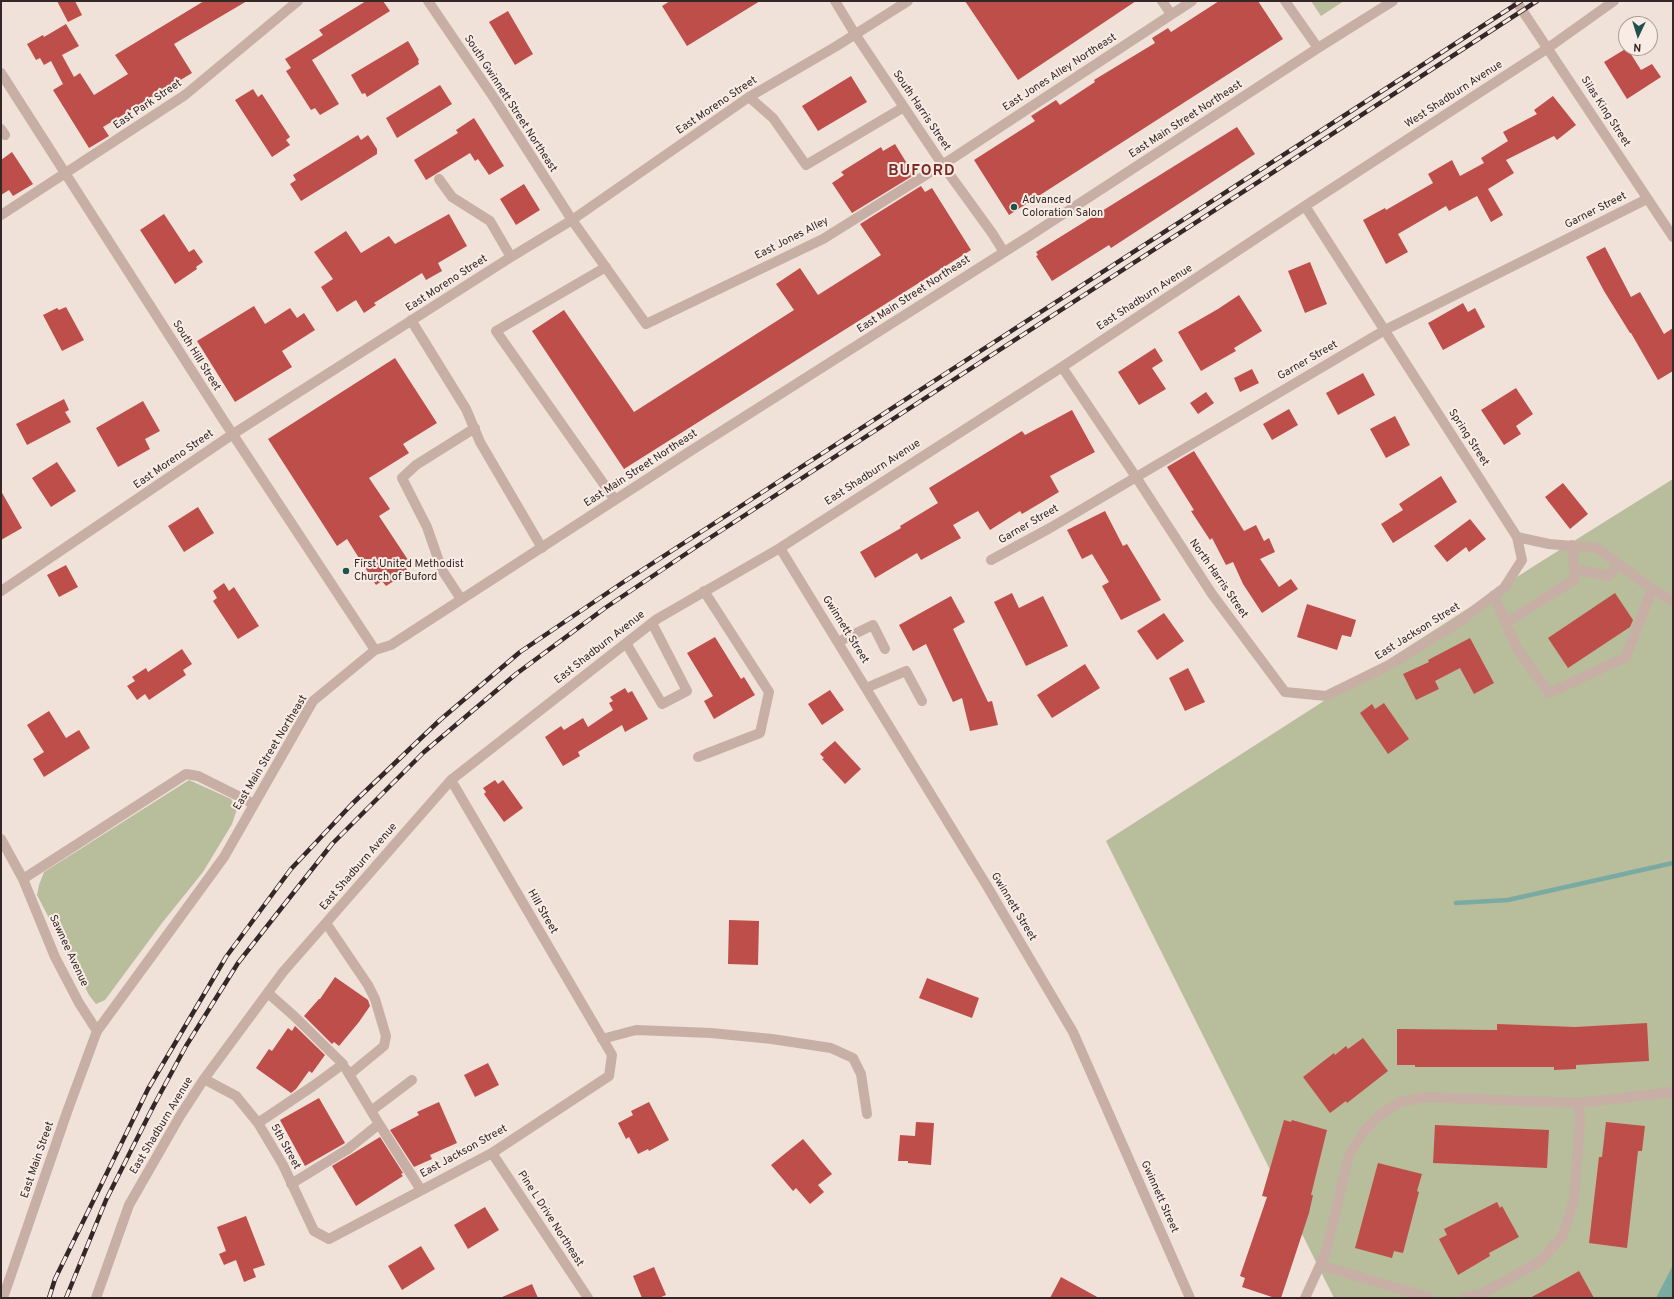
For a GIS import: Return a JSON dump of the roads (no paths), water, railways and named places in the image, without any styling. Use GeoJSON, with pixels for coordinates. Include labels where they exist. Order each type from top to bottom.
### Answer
{"type":"FeatureCollection","features":[{"type":"Feature","properties":{"kind":"street","name":"East Park Street"},"geometry":{"type":"LineString","coordinates":[[1,215],[185,95],[298,1]]}},
{"type":"Feature","properties":{"kind":"street","name":"South Gwinnett Street Northeast"},"geometry":{"type":"LineString","coordinates":[[428,1],[496,101],[572,220],[646,324]]}},
{"type":"Feature","properties":{"kind":"street","name":"South Harris Street"},"geometry":{"type":"LineString","coordinates":[[835,1],[855,34],[942,164],[1004,252]]}},
{"type":"Feature","properties":{"kind":"street","name":"East Moreno Street"},"geometry":{"type":"LineString","coordinates":[[1,591],[232,434],[510,257],[572,220],[749,97],[908,1]]}},
{"type":"Feature","properties":{"kind":"street"},"geometry":{"type":"LineString","coordinates":[[1162,1],[1171,14]]}},
{"type":"Feature","properties":{"kind":"street","name":"East Jones Alley Northeast"},"geometry":{"type":"LineString","coordinates":[[942,164],[1192,1]]}},
{"type":"Feature","properties":{"kind":"street"},"geometry":{"type":"LineString","coordinates":[[1285,1],[1318,48]]}},
{"type":"Feature","properties":{"kind":"street","name":"East Main Street Northeast"},"geometry":{"type":"LineString","coordinates":[[96,1031],[224,857],[313,701],[375,650],[391,645],[1393,1]]}},
{"type":"Feature","properties":{"kind":"street","name":"Silas King Street"},"geometry":{"type":"LineString","coordinates":[[1516,1],[1673,237]]}},
{"type":"Feature","properties":{"kind":"street","name":"West Shadburn Avenue"},"geometry":{"type":"LineString","coordinates":[[1305,206],[1548,48],[1614,1]]}},
{"type":"Feature","properties":{"kind":"street","name":"South Hill Street"},"geometry":{"type":"LineString","coordinates":[[1,73],[232,434],[375,650]]}},
{"type":"Feature","properties":{"kind":"street"},"geometry":{"type":"LineString","coordinates":[[749,97],[773,118],[806,165],[904,107]]}},
{"type":"Feature","properties":{"kind":"street","name":"East Jones Alley"},"geometry":{"type":"LineString","coordinates":[[646,324],[823,239],[942,164]]}},
{"type":"Feature","properties":{"kind":"street"},"geometry":{"type":"LineString","coordinates":[[439,179],[452,197],[490,221],[510,257]]}},
{"type":"Feature","properties":{"kind":"street","name":"Garner Street"},"geometry":{"type":"LineString","coordinates":[[991,560],[1050,528],[1385,330],[1647,199]]}},
{"type":"Feature","properties":{"kind":"street","name":"Spring Street"},"geometry":{"type":"LineString","coordinates":[[1305,206],[1517,537]]}},
{"type":"Feature","properties":{"kind":"street","name":"East Shadburn Avenue"},"geometry":{"type":"LineString","coordinates":[[96,1298],[130,1205],[180,1116],[204,1079],[283,972],[451,780],[652,623],[780,548],[1062,367],[1305,206]]}},
{"type":"Feature","properties":{"kind":"street"},"geometry":{"type":"LineString","coordinates":[[606,267],[496,331],[615,500]]}},
{"type":"Feature","properties":{"kind":"street"},"geometry":{"type":"LineString","coordinates":[[411,320],[466,409],[480,442],[542,548]]}},
{"type":"Feature","properties":{"kind":"street","name":"North Harris Street"},"geometry":{"type":"LineString","coordinates":[[1062,367],[1212,594],[1286,692]]}},
{"type":"Feature","properties":{"kind":"street"},"geometry":{"type":"LineString","coordinates":[[461,599],[442,570],[427,527],[402,478],[416,465],[475,428]]}},
{"type":"Feature","properties":{"kind":"street"},"geometry":{"type":"LineString","coordinates":[[1517,537],[1549,544],[1597,548],[1652,589],[1673,601]]}},
{"type":"Feature","properties":{"kind":"street","name":"East Jackson Street"},"geometry":{"type":"LineString","coordinates":[[1286,692],[1326,696],[1389,666],[1456,624],[1504,588],[1522,560],[1517,537]]}},
{"type":"Feature","properties":{"kind":"street"},"geometry":{"type":"LineString","coordinates":[[1572,545],[1575,574]]}},
{"type":"Feature","properties":{"kind":"street","name":"Gwinnett Street"},"geometry":{"type":"LineString","coordinates":[[780,548],[987,886],[1073,1032],[1190,1298]]}},
{"type":"Feature","properties":{"kind":"street"},"geometry":{"type":"LineString","coordinates":[[1506,623],[1575,574],[1609,576],[1618,564]]}},
{"type":"Feature","properties":{"kind":"street"},"geometry":{"type":"LineString","coordinates":[[1494,595],[1516,647],[1549,693],[1626,657],[1652,589]]}},
{"type":"Feature","properties":{"kind":"street"},"geometry":{"type":"LineString","coordinates":[[698,757],[760,733],[769,692],[704,592]]}},
{"type":"Feature","properties":{"kind":"street"},"geometry":{"type":"LineString","coordinates":[[626,643],[662,704],[688,691],[652,623]]}},
{"type":"Feature","properties":{"kind":"street"},"geometry":{"type":"LineString","coordinates":[[838,642],[873,625],[885,649]]}},
{"type":"Feature","properties":{"kind":"street"},"geometry":{"type":"LineString","coordinates":[[866,688],[906,671],[922,701]]}},
{"type":"Feature","properties":{"kind":"street"},"geometry":{"type":"LineString","coordinates":[[23,878],[186,774],[198,776],[254,804]]}},
{"type":"Feature","properties":{"kind":"street","name":"Hill Street"},"geometry":{"type":"LineString","coordinates":[[451,780],[612,1055]]}},
{"type":"Feature","properties":{"kind":"street","name":"Sawnee Avenue"},"geometry":{"type":"LineString","coordinates":[[1,839],[23,878],[56,957],[79,1003],[96,1031]]}},
{"type":"Feature","properties":{"kind":"street"},"geometry":{"type":"LineString","coordinates":[[326,923],[368,985],[375,999],[386,1036],[384,1046],[350,1074]]}},
{"type":"Feature","properties":{"kind":"street"},"geometry":{"type":"LineString","coordinates":[[268,993],[343,1064],[421,1190]]}},
{"type":"Feature","properties":{"kind":"street"},"geometry":{"type":"LineString","coordinates":[[602,1039],[636,1030],[711,1033],[772,1039],[831,1048],[853,1058],[861,1074],[867,1114]]}},
{"type":"Feature","properties":{"kind":"street","name":"East Main Street"},"geometry":{"type":"LineString","coordinates":[[3,1298],[96,1031]]}},
{"type":"Feature","properties":{"kind":"street","name":"East Jackson Street"},"geometry":{"type":"LineString","coordinates":[[329,1238],[492,1153],[609,1076],[612,1055]]}},
{"type":"Feature","properties":{"kind":"street"},"geometry":{"type":"LineString","coordinates":[[258,1123],[343,1064]]}},
{"type":"Feature","properties":{"kind":"street","name":"5th Street"},"geometry":{"type":"LineString","coordinates":[[204,1079],[236,1096],[258,1123],[283,1165],[314,1231],[329,1238]]}},
{"type":"Feature","properties":{"kind":"street"},"geometry":{"type":"LineString","coordinates":[[371,1111],[412,1080]]}},
{"type":"Feature","properties":{"kind":"street"},"geometry":{"type":"LineString","coordinates":[[1306,1298],[1326,1252],[1349,1155],[1365,1130],[1380,1115],[1400,1102],[1424,1097],[1578,1103],[1673,1092]]}},
{"type":"Feature","properties":{"kind":"street"},"geometry":{"type":"LineString","coordinates":[[1464,1298],[1481,1294],[1539,1262],[1562,1237],[1574,1200],[1580,1121],[1578,1103]]}},
{"type":"Feature","properties":{"kind":"street"},"geometry":{"type":"LineString","coordinates":[[291,1184],[348,1149],[379,1124]]}},
{"type":"Feature","properties":{"kind":"street","name":"Pine L Drive Northeast"},"geometry":{"type":"LineString","coordinates":[[492,1153],[588,1298]]}},
{"type":"Feature","properties":{"kind":"street"},"geometry":{"type":"LineString","coordinates":[[1320,1265],[1430,1298]]}},
{"type":"Feature","properties":{"kind":"water"},"geometry":{"type":"Polygon","coordinates":[[[1673,1265],[1673,1298],[1656,1298],[1673,1265]]]}},
{"type":"Feature","properties":{"kind":"waterway"},"geometry":{"type":"LineString","coordinates":[[1456,903],[1508,900],[1673,863]]}},
{"type":"Feature","properties":{"kind":"railway"},"geometry":{"type":"LineString","coordinates":[[49,1298],[55,1279],[148,1089],[226,957],[291,869],[352,804],[440,720],[520,652],[622,583],[1521,1]]}},
{"type":"Feature","properties":{"kind":"railway"},"geometry":{"type":"LineString","coordinates":[[66,1298],[106,1200],[154,1105],[186,1046],[238,963],[332,844],[424,752],[516,674],[605,608],[702,543],[1537,1]]}},
{"type":"Feature","properties":{"kind":"place","name":"Advanced Coloration Salon"},"geometry":{"type":"Point","coordinates":[1014,207]}},
{"type":"Feature","properties":{"kind":"place","name":"First United Methodist Church of Buford"},"geometry":{"type":"Point","coordinates":[346,571]}},
{"type":"Feature","properties":{"kind":"district","name":"BUFORD"},"geometry":{"type":"Point","coordinates":[922,172]}}]}
